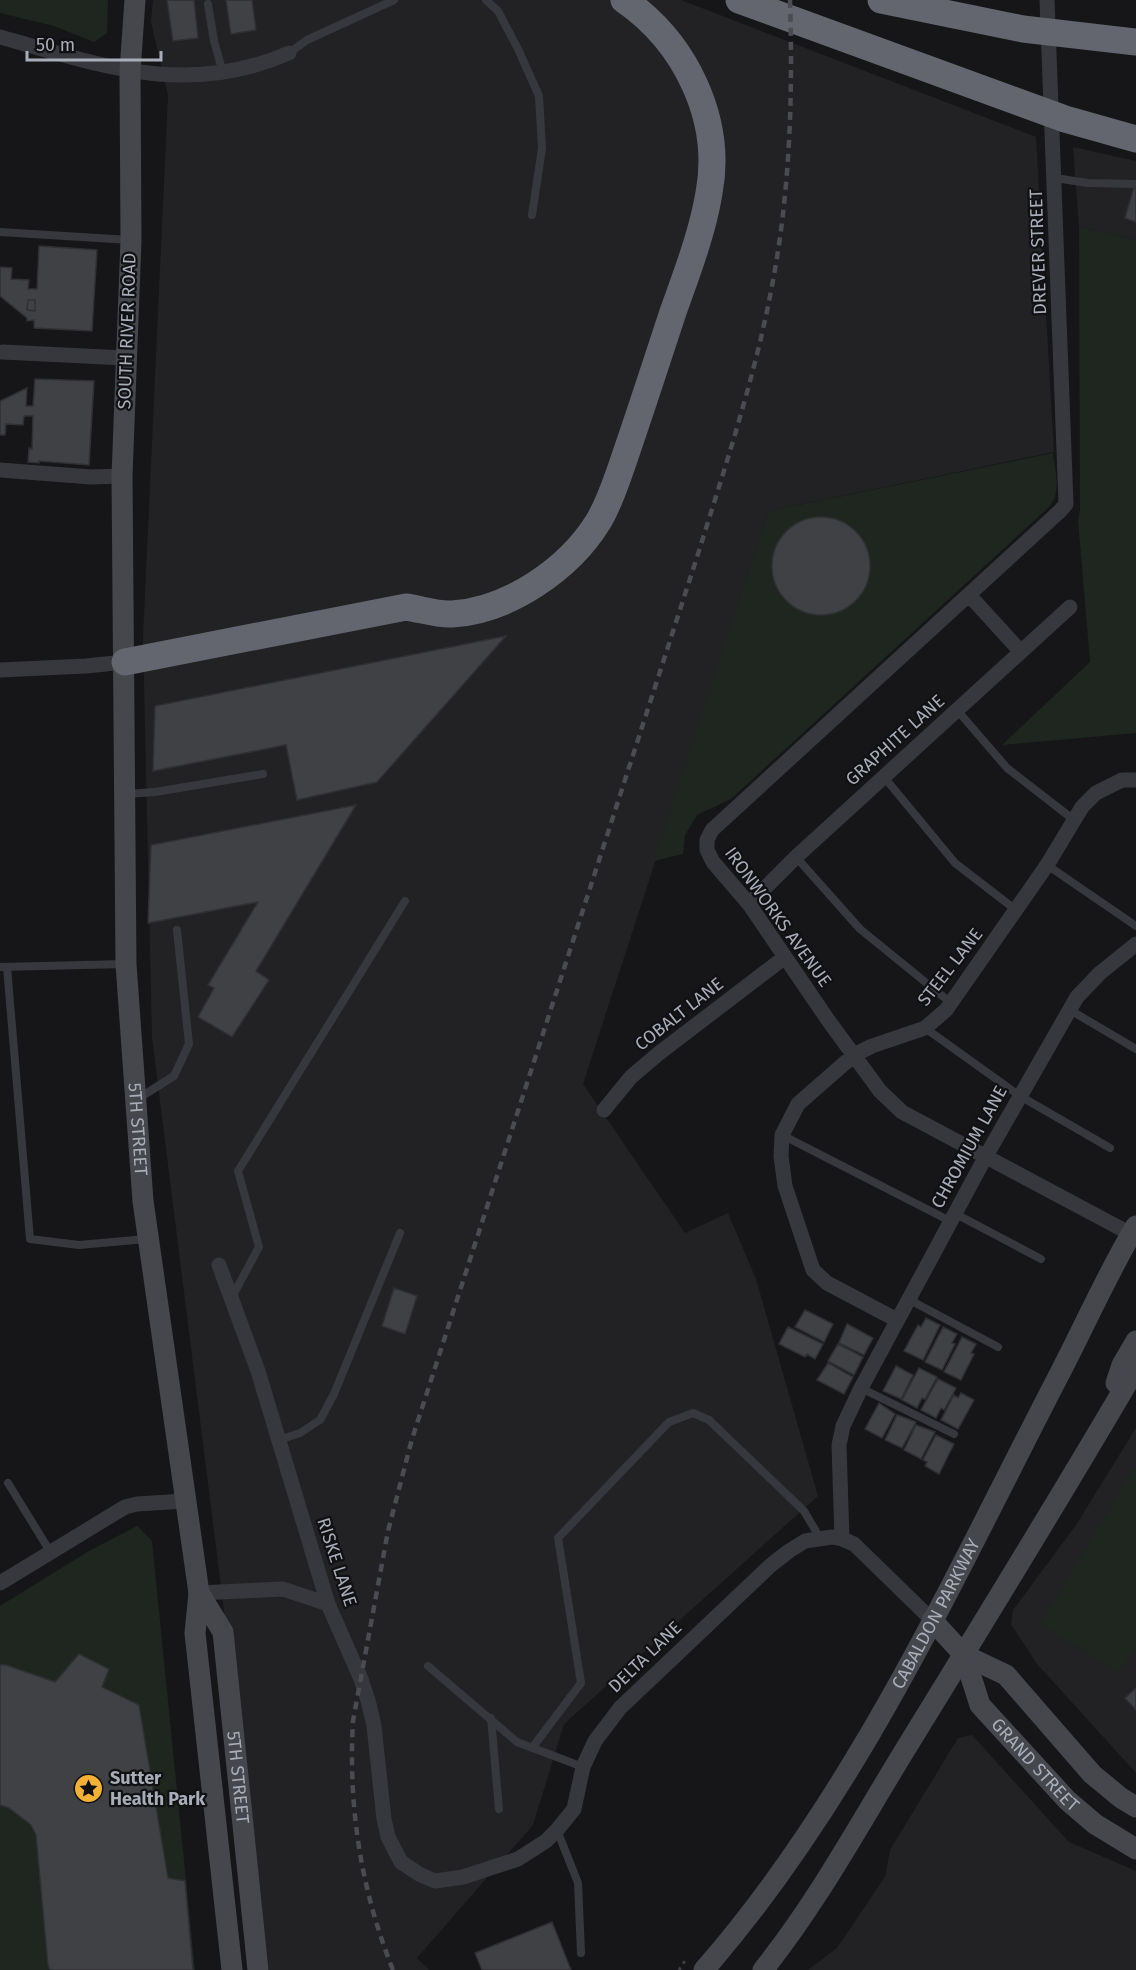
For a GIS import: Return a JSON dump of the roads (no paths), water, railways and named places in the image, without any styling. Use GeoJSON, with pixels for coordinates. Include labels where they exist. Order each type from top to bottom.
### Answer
{"type":"FeatureCollection","features":[{"type":"Feature","properties":{"kind":"highway"},"geometry":{"type":"LineString","coordinates":[[124,662],[406,607],[450,614],[496,604],[523,592],[566,562],[598,522],[620,471],[699,238],[710,192],[710,129],[690,74],[678,52],[662,32],[643,13],[624,0]]}},
{"type":"Feature","properties":{"kind":"highway"},"geometry":{"type":"LineString","coordinates":[[739,0],[1065,119],[1136,139]]}},
{"type":"Feature","properties":{"kind":"highway"},"geometry":{"type":"LineString","coordinates":[[881,0],[1023,29],[1136,42]]}},
{"type":"Feature","properties":{"kind":"main road","name":"SOUTH RIVER ROAD"},"geometry":{"type":"LineString","coordinates":[[124,662],[122,476],[131,240],[130,71],[135,0]]}},
{"type":"Feature","properties":{"kind":"main road","name":"5TH STREET"},"geometry":{"type":"LineString","coordinates":[[124,662],[126,964],[143,1201],[199,1593],[195,1633],[232,1970]]}},
{"type":"Feature","properties":{"kind":"main road","name":"CABALDON PARKWAY"},"geometry":{"type":"LineString","coordinates":[[704,1970],[780,1876],[856,1758],[932,1620],[1134,1232]]}},
{"type":"Feature","properties":{"kind":"main road"},"geometry":{"type":"LineString","coordinates":[[1115,1404],[1116,1380],[1136,1341]]}},
{"type":"Feature","properties":{"kind":"main road"},"geometry":{"type":"LineString","coordinates":[[763,1970],[846,1851],[1059,1500],[1136,1368]]}},
{"type":"Feature","properties":{"kind":"main road","name":"5TH STREET"},"geometry":{"type":"LineString","coordinates":[[199,1593],[223,1632],[258,1970]]}},
{"type":"Feature","properties":{"kind":"main road","name":"GRAND STREET"},"geometry":{"type":"LineString","coordinates":[[932,1620],[964,1655],[1006,1675],[1092,1774],[1121,1798],[1136,1807]]}},
{"type":"Feature","properties":{"kind":"main road","name":"GRAND STREET"},"geometry":{"type":"LineString","coordinates":[[964,1655],[980,1705],[1067,1800],[1095,1824],[1136,1849]]}},
{"type":"Feature","properties":{"kind":"street","name":"DREVER STREET"},"geometry":{"type":"LineString","coordinates":[[1047,0],[1066,504]]}},
{"type":"Feature","properties":{"kind":"street"},"geometry":{"type":"LineString","coordinates":[[0,37],[130,71],[165,76],[224,73],[263,64],[289,53]]}},
{"type":"Feature","properties":{"kind":"street"},"geometry":{"type":"LineString","coordinates":[[1,351],[125,358]]}},
{"type":"Feature","properties":{"kind":"street"},"geometry":{"type":"LineString","coordinates":[[0,470],[91,477],[122,476]]}},
{"type":"Feature","properties":{"kind":"street","name":"IRONWORKS AVENUE"},"geometry":{"type":"LineString","coordinates":[[1066,504],[970,596],[712,830],[707,840],[710,857],[749,904],[880,1091],[902,1112],[1134,1232]]}},
{"type":"Feature","properties":{"kind":"street"},"geometry":{"type":"LineString","coordinates":[[970,596],[1021,652]]}},
{"type":"Feature","properties":{"kind":"street","name":"GRAPHITE LANE"},"geometry":{"type":"LineString","coordinates":[[749,904],[796,856],[1070,607]]}},
{"type":"Feature","properties":{"kind":"street"},"geometry":{"type":"LineString","coordinates":[[0,670],[124,662]]}},
{"type":"Feature","properties":{"kind":"street","name":"STEEL LANE"},"geometry":{"type":"LineString","coordinates":[[897,1320],[827,1282],[813,1270],[785,1186],[781,1156],[782,1135],[798,1104],[854,1055],[872,1046],[925,1028],[951,1003],[1047,865],[1082,807],[1096,793],[1122,780],[1136,780]]}},
{"type":"Feature","properties":{"kind":"street","name":"CHROMIUM LANE"},"geometry":{"type":"LineString","coordinates":[[842,1539],[839,1444],[843,1426],[861,1388],[952,1217],[1077,997],[1100,973],[1136,944]]}},
{"type":"Feature","properties":{"kind":"street","name":"COBALT LANE"},"geometry":{"type":"LineString","coordinates":[[604,1110],[631,1077],[658,1054],[785,957]]}},
{"type":"Feature","properties":{"kind":"street","name":"RISKE LANE"},"geometry":{"type":"LineString","coordinates":[[219,1265],[258,1371],[328,1604],[361,1679],[369,1704],[374,1726],[388,1837],[401,1862],[410,1869]]}},
{"type":"Feature","properties":{"kind":"street"},"geometry":{"type":"LineString","coordinates":[[0,1583],[124,1507],[136,1504],[185,1501]]}},
{"type":"Feature","properties":{"kind":"street","name":"DELTA LANE"},"geometry":{"type":"LineString","coordinates":[[410,1869],[435,1881],[463,1877],[534,1850],[557,1830],[574,1809],[583,1767],[595,1741],[620,1708],[771,1565],[789,1551],[805,1541],[832,1537],[842,1539]]}},
{"type":"Feature","properties":{"kind":"street"},"geometry":{"type":"LineString","coordinates":[[842,1539],[855,1544],[932,1620]]}},
{"type":"Feature","properties":{"kind":"street"},"geometry":{"type":"LineString","coordinates":[[199,1593],[283,1589],[328,1604]]}},
{"type":"Feature","properties":{"kind":"lane"},"geometry":{"type":"LineString","coordinates":[[289,53],[307,40],[394,0]]}},
{"type":"Feature","properties":{"kind":"lane"},"geometry":{"type":"LineString","coordinates":[[486,0],[498,11],[539,96],[542,148],[532,215]]}},
{"type":"Feature","properties":{"kind":"lane"},"geometry":{"type":"LineString","coordinates":[[208,4],[214,41],[224,73]]}},
{"type":"Feature","properties":{"kind":"lane"},"geometry":{"type":"LineString","coordinates":[[1055,178],[1088,183],[1136,184]]}},
{"type":"Feature","properties":{"kind":"lane"},"geometry":{"type":"LineString","coordinates":[[0,232],[131,240]]}},
{"type":"Feature","properties":{"kind":"lane"},"geometry":{"type":"LineString","coordinates":[[957,710],[1007,768],[1074,820]]}},
{"type":"Feature","properties":{"kind":"lane"},"geometry":{"type":"LineString","coordinates":[[125,795],[263,774]]}},
{"type":"Feature","properties":{"kind":"lane"},"geometry":{"type":"LineString","coordinates":[[884,777],[955,863],[1016,910]]}},
{"type":"Feature","properties":{"kind":"lane"},"geometry":{"type":"LineString","coordinates":[[796,856],[860,929],[951,1003]]}},
{"type":"Feature","properties":{"kind":"lane"},"geometry":{"type":"LineString","coordinates":[[1047,865],[1136,926]]}},
{"type":"Feature","properties":{"kind":"lane"},"geometry":{"type":"LineString","coordinates":[[232,1297],[259,1247],[238,1172],[405,901]]}},
{"type":"Feature","properties":{"kind":"lane"},"geometry":{"type":"LineString","coordinates":[[136,1100],[174,1076],[189,1044],[177,930]]}},
{"type":"Feature","properties":{"kind":"lane"},"geometry":{"type":"LineString","coordinates":[[126,964],[4,967],[30,1239],[79,1245],[149,1239]]}},
{"type":"Feature","properties":{"kind":"lane"},"geometry":{"type":"LineString","coordinates":[[1070,1010],[1136,1049]]}},
{"type":"Feature","properties":{"kind":"lane"},"geometry":{"type":"LineString","coordinates":[[925,1028],[1020,1096],[1110,1148]]}},
{"type":"Feature","properties":{"kind":"lane"},"geometry":{"type":"LineString","coordinates":[[782,1135],[1041,1259]]}},
{"type":"Feature","properties":{"kind":"lane"},"geometry":{"type":"LineString","coordinates":[[279,1440],[300,1433],[320,1420],[334,1394],[400,1233]]}},
{"type":"Feature","properties":{"kind":"lane"},"geometry":{"type":"LineString","coordinates":[[908,1299],[998,1347]]}},
{"type":"Feature","properties":{"kind":"lane"},"geometry":{"type":"LineString","coordinates":[[861,1388],[954,1434]]}},
{"type":"Feature","properties":{"kind":"lane"},"geometry":{"type":"LineString","coordinates":[[532,1748],[580,1683],[558,1538],[669,1422],[693,1413],[710,1420],[804,1511],[820,1538]]}},
{"type":"Feature","properties":{"kind":"lane"},"geometry":{"type":"LineString","coordinates":[[8,1483],[51,1553]]}},
{"type":"Feature","properties":{"kind":"lane"},"geometry":{"type":"LineString","coordinates":[[428,1666],[517,1742],[583,1767]]}},
{"type":"Feature","properties":{"kind":"lane"},"geometry":{"type":"LineString","coordinates":[[491,1718],[499,1809]]}},
{"type":"Feature","properties":{"kind":"lane"},"geometry":{"type":"LineString","coordinates":[[557,1830],[578,1883],[581,1953]]}},
{"type":"Feature","properties":{"kind":"railway"},"geometry":{"type":"LineString","coordinates":[[393,1970],[373,1909],[359,1848],[352,1753],[353,1721],[388,1531],[412,1439],[698,554],[756,357],[771,291],[786,182],[791,73],[790,0]]}},
{"type":"Feature","properties":{"kind":"place","name":"Sutter Health Park"},"geometry":{"type":"Point","coordinates":[89,1788]}}]}
